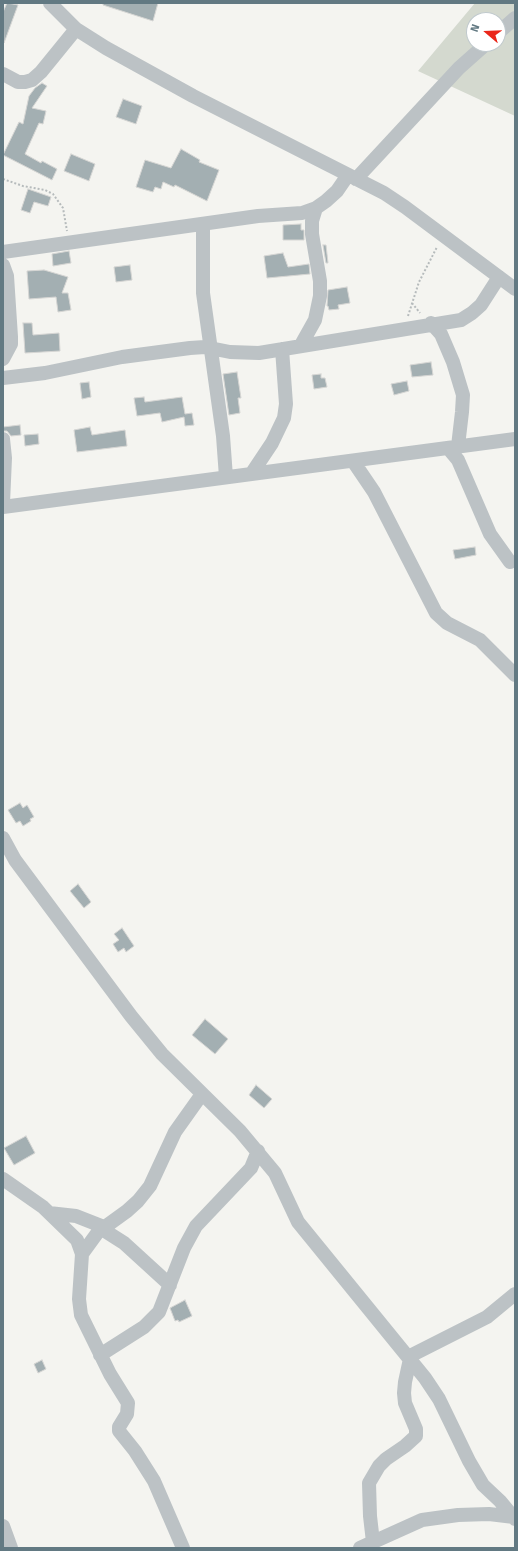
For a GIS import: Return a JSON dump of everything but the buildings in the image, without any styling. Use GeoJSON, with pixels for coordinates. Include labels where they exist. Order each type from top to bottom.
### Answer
{"type":"FeatureCollection","features":[{"type":"Feature","properties":{"kind":"street"},"geometry":{"type":"LineString","coordinates":[[50,3],[76,29],[152,74],[405,206],[515,289]]}},
{"type":"Feature","properties":{"kind":"street"},"geometry":{"type":"LineString","coordinates":[[506,26],[515,19]]}},
{"type":"Feature","properties":{"kind":"street"},"geometry":{"type":"LineString","coordinates":[[3,74],[18,82],[32,80],[41,72],[76,29]]}},
{"type":"Feature","properties":{"kind":"street"},"geometry":{"type":"LineString","coordinates":[[3,252],[69,244],[258,216],[302,212],[316,208],[352,177],[459,68],[477,52]]}},
{"type":"Feature","properties":{"kind":"street"},"geometry":{"type":"LineString","coordinates":[[301,346],[315,320],[320,296],[320,281],[312,234],[312,220],[316,208]]}},
{"type":"Feature","properties":{"kind":"street"},"geometry":{"type":"LineString","coordinates":[[203,224],[203,293],[209,348],[223,436],[226,477]]}},
{"type":"Feature","properties":{"kind":"street"},"geometry":{"type":"LineString","coordinates":[[3,265],[7,276],[12,337],[11,344],[3,359]]}},
{"type":"Feature","properties":{"kind":"street"},"geometry":{"type":"LineString","coordinates":[[3,378],[45,373],[122,358],[190,348],[209,348],[245,353],[282,349],[399,328],[461,320],[472,313],[480,305],[499,278]]}},
{"type":"Feature","properties":{"kind":"street"},"geometry":{"type":"LineString","coordinates":[[431,323],[441,334],[453,362],[463,395],[462,412],[453,447],[490,534],[510,562]]}},
{"type":"Feature","properties":{"kind":"street"},"geometry":{"type":"LineString","coordinates":[[252,473],[272,443],[284,418],[286,404],[282,349]]}},
{"type":"Feature","properties":{"kind":"street"},"geometry":{"type":"LineString","coordinates":[[3,439],[6,458],[3,503]]}},
{"type":"Feature","properties":{"kind":"street"},"geometry":{"type":"LineString","coordinates":[[3,507],[515,439]]}},
{"type":"Feature","properties":{"kind":"street"},"geometry":{"type":"LineString","coordinates":[[353,461],[377,499],[436,613],[447,623],[480,640],[515,675]]}},
{"type":"Feature","properties":{"kind":"street"},"geometry":{"type":"LineString","coordinates":[[3,838],[15,860],[131,1016],[162,1054],[258,1151],[275,1173],[298,1222],[409,1358],[439,1399],[469,1461],[483,1485],[514,1518]]}},
{"type":"Feature","properties":{"kind":"street"},"geometry":{"type":"LineString","coordinates":[[182,1548],[154,1481],[135,1451],[119,1431],[119,1427],[128,1414],[128,1402],[100,1355],[81,1315],[79,1298],[82,1254],[88,1242],[103,1228],[138,1201],[150,1186],[175,1132],[202,1094]]}},
{"type":"Feature","properties":{"kind":"street"},"geometry":{"type":"LineString","coordinates":[[100,1355],[144,1327],[159,1312],[184,1248],[196,1226],[251,1168],[258,1151]]}},
{"type":"Feature","properties":{"kind":"street"},"geometry":{"type":"LineString","coordinates":[[3,1179],[49,1213],[76,1240],[82,1254]]}},
{"type":"Feature","properties":{"kind":"street"},"geometry":{"type":"LineString","coordinates":[[49,1213],[76,1216],[103,1228],[124,1243],[170,1285]]}},
{"type":"Feature","properties":{"kind":"street"},"geometry":{"type":"LineString","coordinates":[[409,1358],[487,1317],[515,1294]]}},
{"type":"Feature","properties":{"kind":"street"},"geometry":{"type":"LineString","coordinates":[[366,1545],[370,1516],[369,1483],[379,1466],[406,1446],[416,1436],[416,1429],[405,1403],[404,1393],[409,1358]]}},
{"type":"Feature","properties":{"kind":"street"},"geometry":{"type":"LineString","coordinates":[[366,1545],[422,1520],[458,1515],[489,1514],[514,1518]]}},
{"type":"Feature","properties":{"kind":"street"},"geometry":{"type":"LineString","coordinates":[[3,1526],[11,1548]]}},
{"type":"Feature","properties":{"kind":"path"},"geometry":{"type":"LineString","coordinates":[[3,179],[23,186],[45,190],[53,194],[63,208],[69,244]]}},
{"type":"Feature","properties":{"kind":"path"},"geometry":{"type":"LineString","coordinates":[[399,328],[411,308],[419,282],[444,236]]}},
{"type":"Feature","properties":{"kind":"shaded area"},"geometry":{"type":"Polygon","coordinates":[[[475,3],[515,3],[515,116],[418,71],[466,14],[466,52],[506,52],[506,12],[467,12],[475,3]]]}}]}
